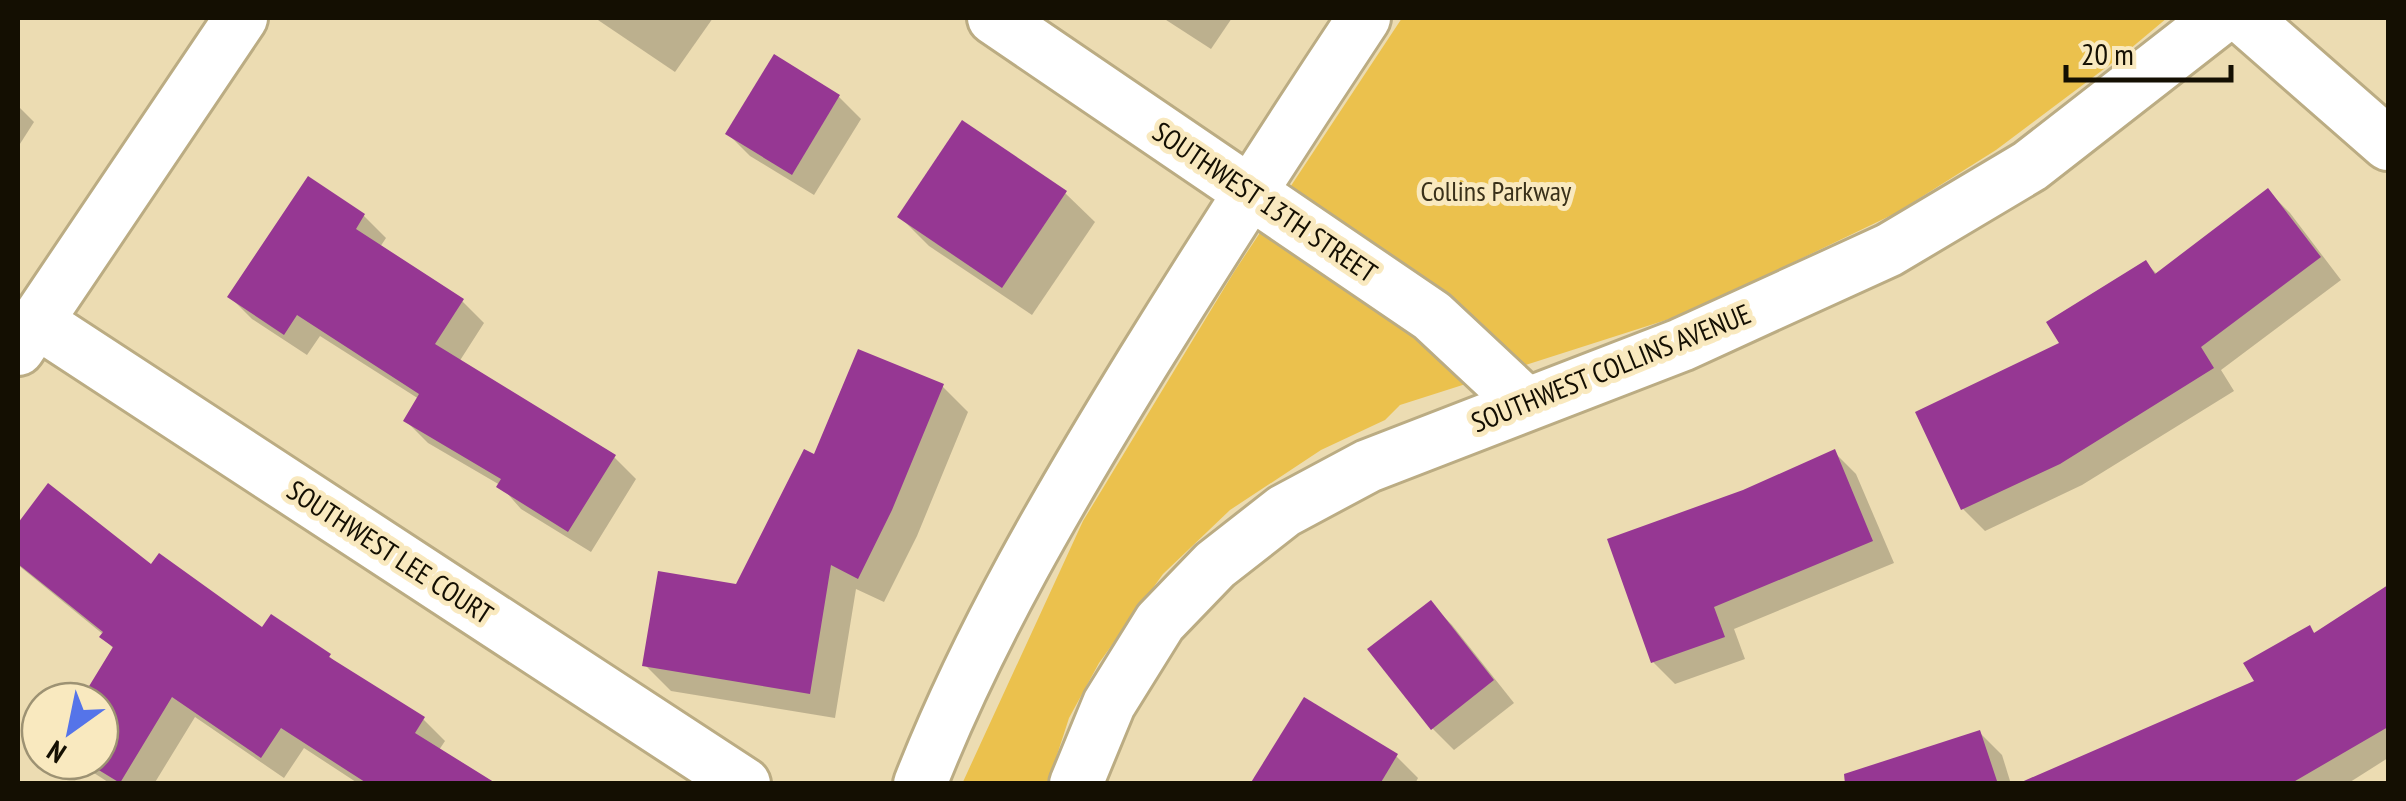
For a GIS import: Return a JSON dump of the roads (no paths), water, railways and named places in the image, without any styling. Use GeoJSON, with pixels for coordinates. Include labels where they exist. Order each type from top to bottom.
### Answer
{"type":"FeatureCollection","features":[{"type":"Feature","properties":{"kind":"street"},"geometry":{"type":"LineString","coordinates":[[26,335],[241,18]]}},
{"type":"Feature","properties":{"kind":"street","name":"SOUTHWEST 13TH STREET"},"geometry":{"type":"LineString","coordinates":[[994,18],[1432,316],[1524,403]]}},
{"type":"Feature","properties":{"kind":"street"},"geometry":{"type":"LineString","coordinates":[[920,784],[981,648],[1074,474],[1249,191],[1364,18]]}},
{"type":"Feature","properties":{"kind":"street","name":"SOUTHWEST COLLINS AVENUE"},"geometry":{"type":"LineString","coordinates":[[1076,784],[1109,704],[1160,622],[1215,565],[1284,511],[1368,466],[1681,344],[1890,250],[2030,166],[2220,18]]}},
{"type":"Feature","properties":{"kind":"street"},"geometry":{"type":"LineString","coordinates":[[2244,18],[2388,144]]}},
{"type":"Feature","properties":{"kind":"street","name":"SOUTHWEST LEE COURT"},"geometry":{"type":"LineString","coordinates":[[26,335],[744,784]]}},
{"type":"Feature","properties":{"kind":"park label","name":"Collins Parkway"},"geometry":{"type":"Point","coordinates":[1496,191]}}]}
